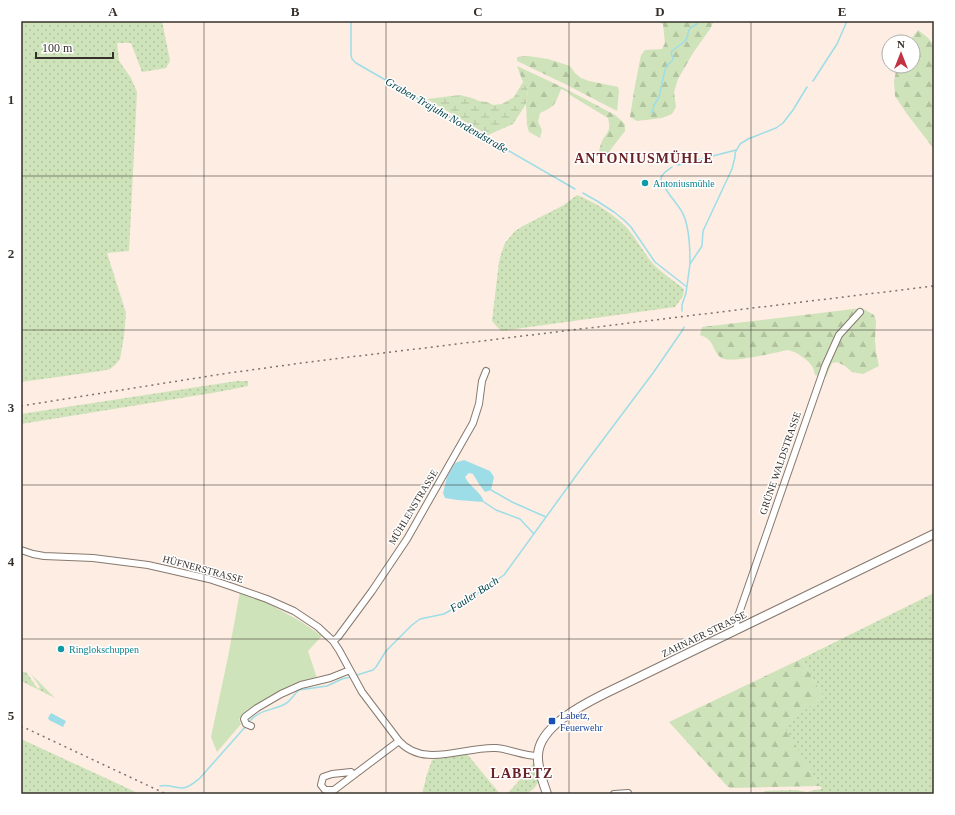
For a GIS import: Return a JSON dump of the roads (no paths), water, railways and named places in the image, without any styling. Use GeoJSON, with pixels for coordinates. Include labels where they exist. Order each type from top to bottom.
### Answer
{"type":"FeatureCollection","features":[{"type":"Feature","properties":{"kind":"main road","name":"ZAHNAER STRASSE"},"geometry":{"type":"LineString","coordinates":[[547,794],[540,770],[538,756],[539,746],[545,735],[558,723],[580,707],[934,534]]}},
{"type":"Feature","properties":{"kind":"street","name":"GRÜNE WALDSTRASSE"},"geometry":{"type":"LineString","coordinates":[[738,629],[736,623],[737,618],[825,366],[839,335],[860,312]]}},
{"type":"Feature","properties":{"kind":"street","name":"MÜHLENSTRASSE"},"geometry":{"type":"LineString","coordinates":[[333,641],[338,637],[381,578],[407,539],[442,478],[475,418],[479,404],[482,381],[486,371]]}},
{"type":"Feature","properties":{"kind":"street","name":"HÜFNERSTRASSE"},"geometry":{"type":"LineString","coordinates":[[21,550],[44,556],[93,558],[148,565],[218,582],[267,599],[294,611],[318,627],[333,641],[362,692],[402,745],[411,751],[428,755],[496,748],[526,755],[538,756]]}},
{"type":"Feature","properties":{"kind":"street"},"geometry":{"type":"LineString","coordinates":[[251,726],[246,724],[244,717],[269,701],[301,684],[351,672]]}},
{"type":"Feature","properties":{"kind":"street"},"geometry":{"type":"LineString","coordinates":[[354,775],[351,772],[323,777],[321,784],[325,790],[334,790],[354,775],[399,741]]}},
{"type":"Feature","properties":{"kind":"street"},"geometry":{"type":"LineString","coordinates":[[614,794],[628,793]]}},
{"type":"Feature","properties":{"kind":"water"},"geometry":{"type":"Polygon","coordinates":[[[464,460],[490,471],[494,477],[491,490],[485,492],[473,474],[469,473],[465,477],[481,496],[484,502],[445,498],[443,493],[447,477],[455,463],[464,460]]]}},
{"type":"Feature","properties":{"kind":"water"},"geometry":{"type":"Polygon","coordinates":[[[51,713],[66,721],[63,727],[49,720],[48,718],[51,713]]]}},
{"type":"Feature","properties":{"kind":"waterway","name":"Graben Trajuhn Nordendstraße"},"geometry":{"type":"LineString","coordinates":[[351,21],[351,55],[352,59],[356,63],[575,189]]}},
{"type":"Feature","properties":{"kind":"waterway"},"geometry":{"type":"LineString","coordinates":[[652,113],[654,105],[659,97],[665,70],[673,58],[671,53],[684,42],[690,28],[697,24],[698,21]]}},
{"type":"Feature","properties":{"kind":"waterway","name":"Fauler Bach"},"geometry":{"type":"LineString","coordinates":[[813,81],[837,44],[847,21]]}},
{"type":"Feature","properties":{"kind":"waterway","name":"Fauler Bach"},"geometry":{"type":"LineString","coordinates":[[682,311],[690,264],[702,246],[703,231],[732,169],[735,153],[740,144],[748,139],[776,128],[783,123],[807,87]]}},
{"type":"Feature","properties":{"kind":"waterway"},"geometry":{"type":"LineString","coordinates":[[678,165],[736,150]]}},
{"type":"Feature","properties":{"kind":"waterway"},"geometry":{"type":"LineString","coordinates":[[672,167],[665,172],[661,178],[661,181],[684,217],[689,237],[690,263]]}},
{"type":"Feature","properties":{"kind":"waterway","name":"Graben Trajuhn Nordendstraße"},"geometry":{"type":"LineString","coordinates":[[583,193],[624,220],[631,227],[655,262],[687,287]]}},
{"type":"Feature","properties":{"kind":"waterway","name":"Fauler Bach"},"geometry":{"type":"LineString","coordinates":[[354,676],[373,670],[386,651],[420,619],[444,614],[465,602],[504,575],[653,373],[684,327]]}},
{"type":"Feature","properties":{"kind":"waterway"},"geometry":{"type":"LineString","coordinates":[[491,490],[512,502],[546,517]]}},
{"type":"Feature","properties":{"kind":"waterway"},"geometry":{"type":"LineString","coordinates":[[484,502],[496,510],[520,519],[534,534]]}},
{"type":"Feature","properties":{"kind":"waterway","name":"Fauler Bach"},"geometry":{"type":"LineString","coordinates":[[248,723],[257,715],[287,703],[299,690],[327,686],[342,679],[351,677]]}},
{"type":"Feature","properties":{"kind":"waterway","name":"Fauler Bach"},"geometry":{"type":"LineString","coordinates":[[160,786],[166,785],[183,788],[188,787],[200,778],[246,726]]}},
{"type":"Feature","properties":{"kind":"railway"},"geometry":{"type":"LineString","coordinates":[[21,406],[222,374],[309,362],[934,286]]}},
{"type":"Feature","properties":{"kind":"railway"},"geometry":{"type":"LineString","coordinates":[[21,726],[166,794]]}},
{"type":"Feature","properties":{"kind":"place","name":"Antoniusmühle"},"geometry":{"type":"Point","coordinates":[645,183]}},
{"type":"Feature","properties":{"kind":"place","name":"Ringlokschuppen"},"geometry":{"type":"Point","coordinates":[61,649]}},
{"type":"Feature","properties":{"kind":"place","name":"Labetz, Feuerwehr"},"geometry":{"type":"Point","coordinates":[552,721]}},
{"type":"Feature","properties":{"kind":"district","name":"ANTONIUSMÜHLE"},"geometry":{"type":"Point","coordinates":[644,158]}},
{"type":"Feature","properties":{"kind":"district","name":"LABETZ"},"geometry":{"type":"Point","coordinates":[522,773]}}]}
